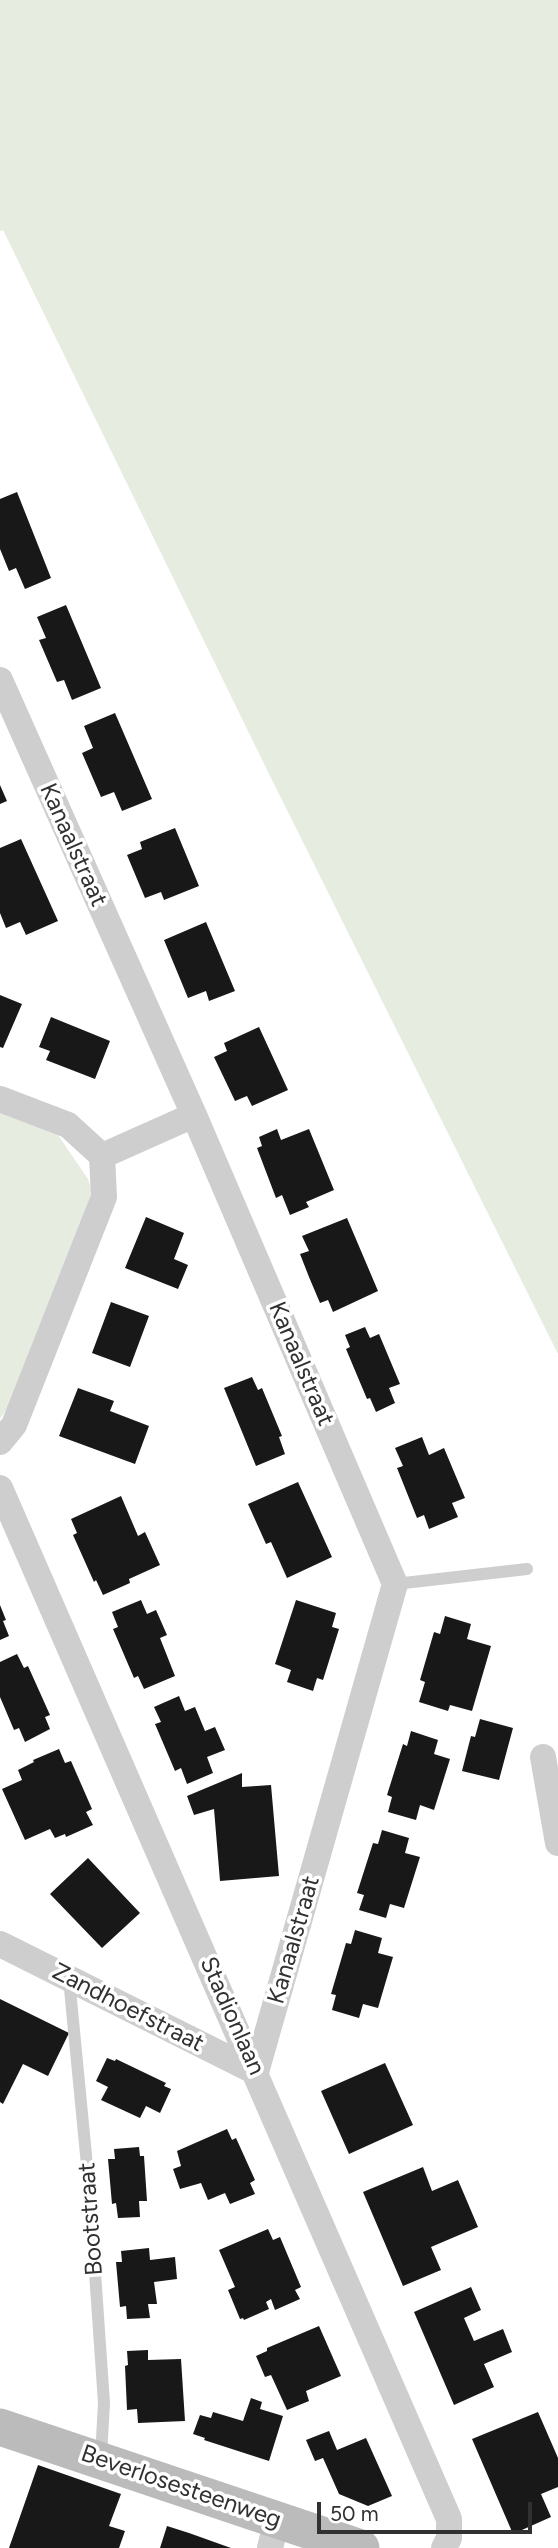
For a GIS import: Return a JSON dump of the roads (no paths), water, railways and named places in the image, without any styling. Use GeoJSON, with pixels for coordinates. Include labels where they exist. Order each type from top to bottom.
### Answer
{"type":"FeatureCollection","features":[{"type":"Feature","properties":{"kind":"street","name":"Kanaalstraat"},"geometry":{"type":"LineString","coordinates":[[0,680],[194,1115],[395,1584],[256,2072]]}},
{"type":"Feature","properties":{"kind":"street"},"geometry":{"type":"LineString","coordinates":[[0,1099],[68,1125],[102,1156],[104,1197],[14,1425],[0,1442]]}},
{"type":"Feature","properties":{"kind":"street"},"geometry":{"type":"LineString","coordinates":[[102,1156],[194,1115]]}},
{"type":"Feature","properties":{"kind":"street","name":"Stadionlaan"},"geometry":{"type":"LineString","coordinates":[[0,1488],[449,2519],[449,2538],[444,2548]]}},
{"type":"Feature","properties":{"kind":"street"},"geometry":{"type":"LineString","coordinates":[[543,1757],[558,1843]]}},
{"type":"Feature","properties":{"kind":"street","name":"Zandhoefstraat"},"geometry":{"type":"LineString","coordinates":[[0,1944],[256,2072]]}},
{"type":"Feature","properties":{"kind":"street","name":"Beverlosesteenweg"},"geometry":{"type":"LineString","coordinates":[[0,2427],[101,2460],[274,2534],[361,2548]]}},
{"type":"Feature","properties":{"kind":"lane"},"geometry":{"type":"LineString","coordinates":[[395,1584],[527,1569]]}},
{"type":"Feature","properties":{"kind":"lane","name":"Bootstraat"},"geometry":{"type":"LineString","coordinates":[[69,1979],[89,2186],[104,2403],[101,2460]]}}]}
